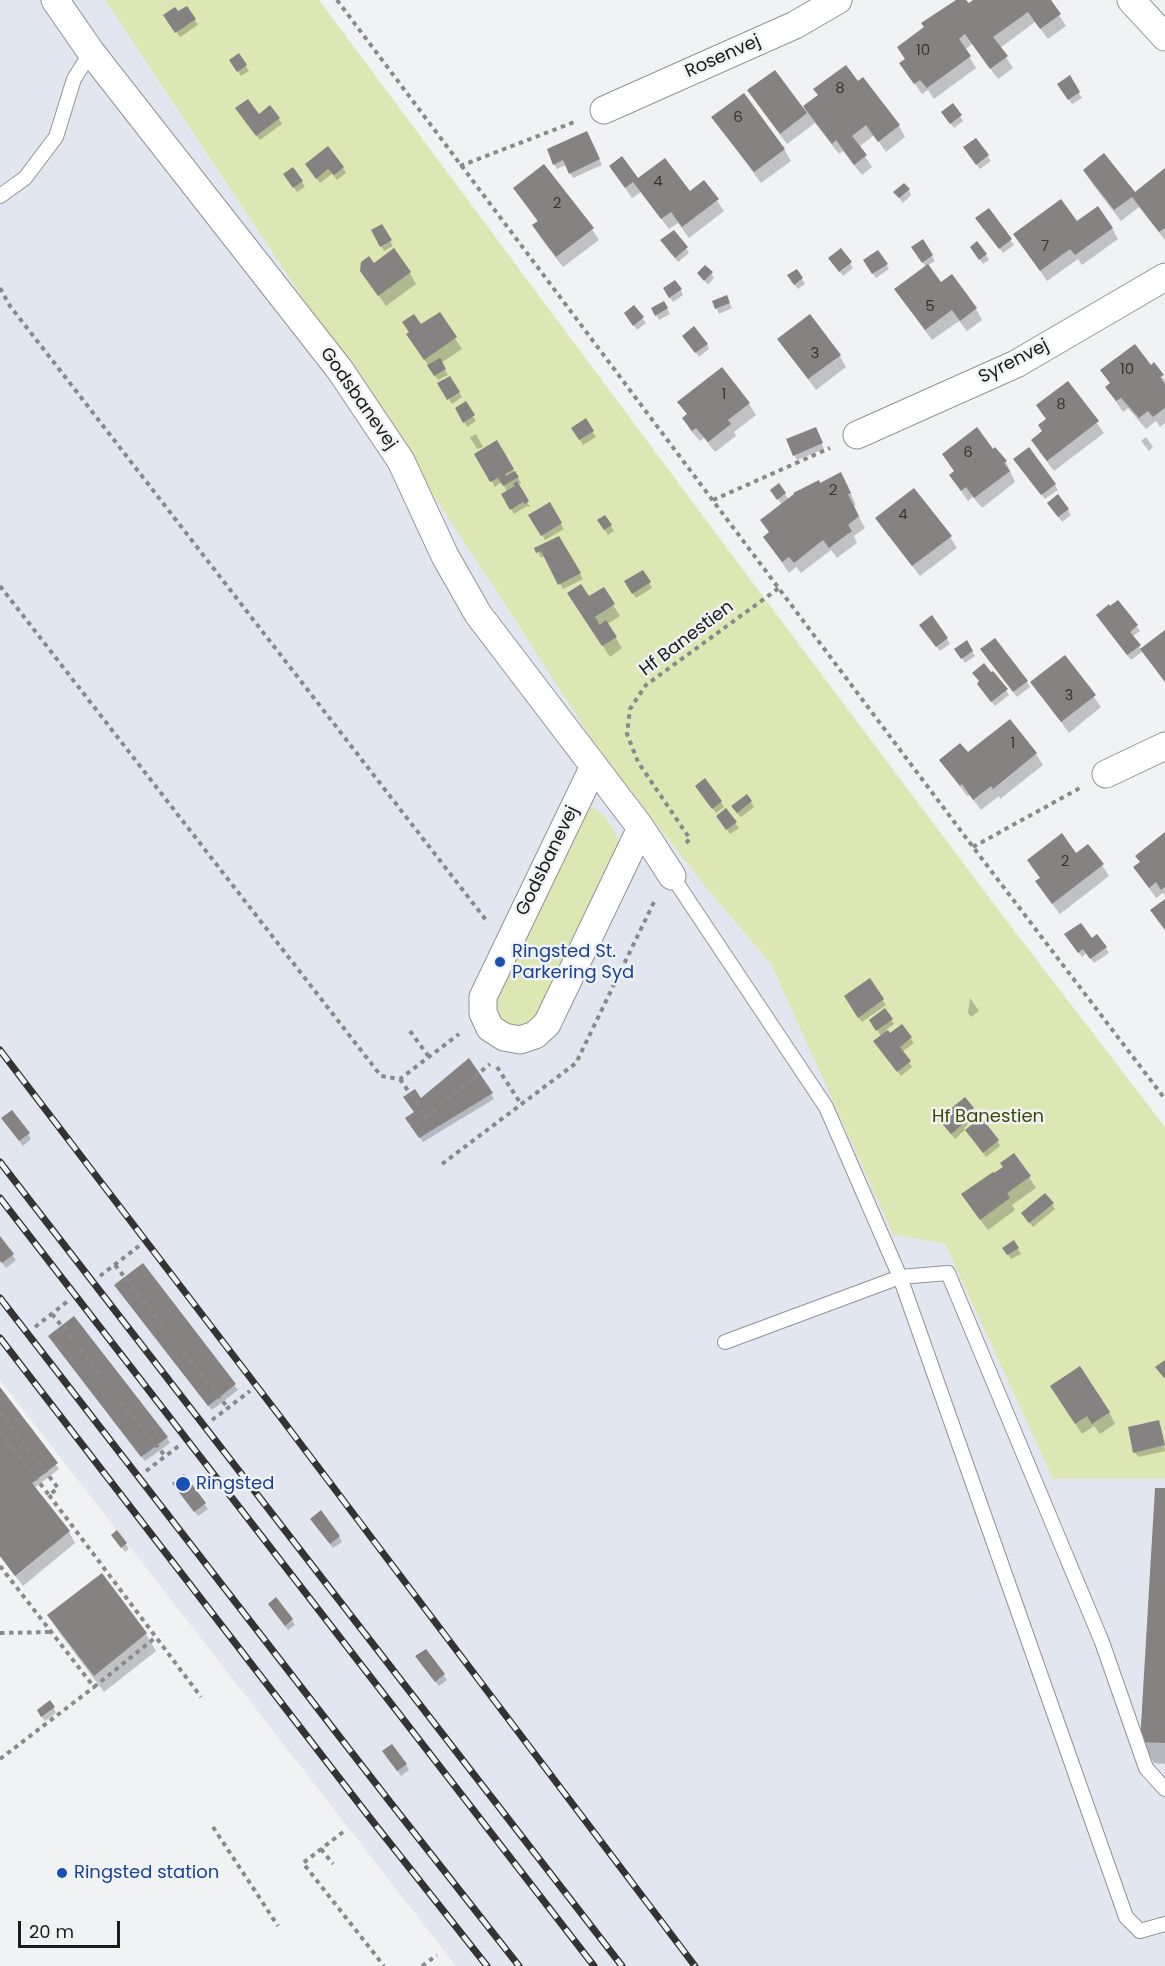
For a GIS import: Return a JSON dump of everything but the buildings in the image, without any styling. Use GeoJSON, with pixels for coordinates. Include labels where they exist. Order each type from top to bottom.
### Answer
{"type":"FeatureCollection","features":[{"type":"Feature","properties":{"kind":"street","name":"Godsbanevej"},"geometry":{"type":"LineString","coordinates":[[55,0],[91,52],[340,370],[401,461],[445,556],[478,615],[641,828],[672,876]]}},
{"type":"Feature","properties":{"kind":"street","name":"Rosenvej"},"geometry":{"type":"LineString","coordinates":[[604,110],[795,25],[838,0]]}},
{"type":"Feature","properties":{"kind":"street"},"geometry":{"type":"LineString","coordinates":[[1131,0],[1165,37]]}},
{"type":"Feature","properties":{"kind":"street","name":"Syrenvej"},"geometry":{"type":"LineString","coordinates":[[857,435],[1016,363],[1165,277]]}},
{"type":"Feature","properties":{"kind":"street"},"geometry":{"type":"LineString","coordinates":[[1106,774],[1165,746]]}},
{"type":"Feature","properties":{"kind":"street","name":"Godsbanevej"},"geometry":{"type":"LineString","coordinates":[[594,766],[483,997],[483,1013],[490,1028],[504,1037],[520,1040],[535,1035],[547,1024],[641,828]]}},
{"type":"Feature","properties":{"kind":"lane"},"geometry":{"type":"LineString","coordinates":[[0,196],[24,178],[56,137],[75,79],[91,52]]}},
{"type":"Feature","properties":{"kind":"lane"},"geometry":{"type":"LineString","coordinates":[[672,876],[826,1107],[900,1277],[1126,1917],[1140,1930],[1165,1924]]}},
{"type":"Feature","properties":{"kind":"lane"},"geometry":{"type":"LineString","coordinates":[[725,1342],[900,1277],[948,1273],[1102,1642],[1146,1768],[1165,1789]]}},
{"type":"Feature","properties":{"kind":"path"},"geometry":{"type":"LineString","coordinates":[[337,0],[1165,1099]]}},
{"type":"Feature","properties":{"kind":"path"},"geometry":{"type":"LineString","coordinates":[[460,166],[604,110]]}},
{"type":"Feature","properties":{"kind":"path"},"geometry":{"type":"LineString","coordinates":[[0,288],[10,306],[58,369],[462,890]]}},
{"type":"Feature","properties":{"kind":"path"},"geometry":{"type":"LineString","coordinates":[[713,500],[857,435]]}},
{"type":"Feature","properties":{"kind":"path"},"geometry":{"type":"LineString","coordinates":[[0,586],[381,1076],[400,1078],[467,1029]]}},
{"type":"Feature","properties":{"kind":"path","name":"Hf Banestien"},"geometry":{"type":"LineString","coordinates":[[682,846],[690,839],[638,762],[627,734],[630,709],[646,685],[778,588]]}},
{"type":"Feature","properties":{"kind":"path"},"geometry":{"type":"LineString","coordinates":[[973,847],[1106,774]]}},
{"type":"Feature","properties":{"kind":"path"},"geometry":{"type":"LineString","coordinates":[[410,1030],[429,1057]]}},
{"type":"Feature","properties":{"kind":"path"},"geometry":{"type":"LineString","coordinates":[[412,1128],[493,1062],[521,1104]]}},
{"type":"Feature","properties":{"kind":"path"},"geometry":{"type":"LineString","coordinates":[[400,1078],[426,1117]]}},
{"type":"Feature","properties":{"kind":"path"},"geometry":{"type":"LineString","coordinates":[[100,1276],[139,1246]]}},
{"type":"Feature","properties":{"kind":"path"},"geometry":{"type":"LineString","coordinates":[[115,1265],[163,1326]]}},
{"type":"Feature","properties":{"kind":"path"},"geometry":{"type":"LineString","coordinates":[[35,1328],[69,1301]]}},
{"type":"Feature","properties":{"kind":"path"},"geometry":{"type":"LineString","coordinates":[[52,1314],[101,1375]]}},
{"type":"Feature","properties":{"kind":"path"},"geometry":{"type":"LineString","coordinates":[[184,1352],[228,1408]]}},
{"type":"Feature","properties":{"kind":"path"},"geometry":{"type":"LineString","coordinates":[[212,1420],[250,1390]]}},
{"type":"Feature","properties":{"kind":"path"},"geometry":{"type":"LineString","coordinates":[[121,1402],[165,1456]]}},
{"type":"Feature","properties":{"kind":"path"},"geometry":{"type":"LineString","coordinates":[[0,1412],[58,1488],[49,1495]]}},
{"type":"Feature","properties":{"kind":"path"},"geometry":{"type":"LineString","coordinates":[[0,1431],[201,1697]]}},
{"type":"Feature","properties":{"kind":"path"},"geometry":{"type":"LineString","coordinates":[[146,1471],[180,1445]]}},
{"type":"Feature","properties":{"kind":"path"},"geometry":{"type":"LineString","coordinates":[[6,1450],[11,1446]]}},
{"type":"Feature","properties":{"kind":"path"},"geometry":{"type":"LineString","coordinates":[[0,1566],[94,1687]]}},
{"type":"Feature","properties":{"kind":"path"},"geometry":{"type":"LineString","coordinates":[[0,1633],[51,1632]]}},
{"type":"Feature","properties":{"kind":"path"},"geometry":{"type":"LineString","coordinates":[[0,1759],[156,1638]]}},
{"type":"Feature","properties":{"kind":"path"},"geometry":{"type":"LineString","coordinates":[[213,1827],[278,1926]]}},
{"type":"Feature","properties":{"kind":"path"},"geometry":{"type":"LineString","coordinates":[[343,1832],[303,1863],[384,1966]]}},
{"type":"Feature","properties":{"kind":"path"},"geometry":{"type":"LineString","coordinates":[[321,1849],[333,1864]]}},
{"type":"Feature","properties":{"kind":"path"},"geometry":{"type":"LineString","coordinates":[[422,1966],[437,1955]]}},
{"type":"Feature","properties":{"kind":"shaded area"},"geometry":{"type":"Polygon","coordinates":[[[0,0],[105,0],[490,581],[594,743],[703,884],[771,964],[893,1233],[945,1244],[1053,1479],[1165,1479],[1165,1966],[456,1966],[0,1380],[0,0]]]}},
{"type":"Feature","properties":{"kind":"green space","name":"Hf Banestien"},"geometry":{"type":"Polygon","coordinates":[[[105,0],[319,0],[735,559],[1003,916],[1165,1127],[1165,1479],[1053,1479],[945,1244],[893,1234],[771,964],[703,884],[594,743],[490,581],[105,0]]]}},
{"type":"Feature","properties":{"kind":"green space"},"geometry":{"type":"Polygon","coordinates":[[[591,807],[603,815],[614,830],[619,843],[619,851],[540,1011],[524,1025],[513,1026],[495,1015],[494,1001],[591,807]]]}},
{"type":"Feature","properties":{"kind":"railway"},"geometry":{"type":"LineString","coordinates":[[0,1050],[695,1966]]}},
{"type":"Feature","properties":{"kind":"railway"},"geometry":{"type":"LineString","coordinates":[[0,1162],[622,1966]]}},
{"type":"Feature","properties":{"kind":"railway"},"geometry":{"type":"LineString","coordinates":[[0,1198],[594,1966]]}},
{"type":"Feature","properties":{"kind":"railway"},"geometry":{"type":"LineString","coordinates":[[0,1298],[519,1966]]}},
{"type":"Feature","properties":{"kind":"railway"},"geometry":{"type":"LineString","coordinates":[[0,1338],[487,1966]]}},
{"type":"Feature","properties":{"kind":"place","name":"Ringsted St. Parkering Syd"},"geometry":{"type":"Point","coordinates":[500,962]}},
{"type":"Feature","properties":{"kind":"place","name":"Ringsted"},"geometry":{"type":"Point","coordinates":[183,1484]}},
{"type":"Feature","properties":{"kind":"place","name":"Ringsted station"},"geometry":{"type":"Point","coordinates":[62,1873]}}]}
